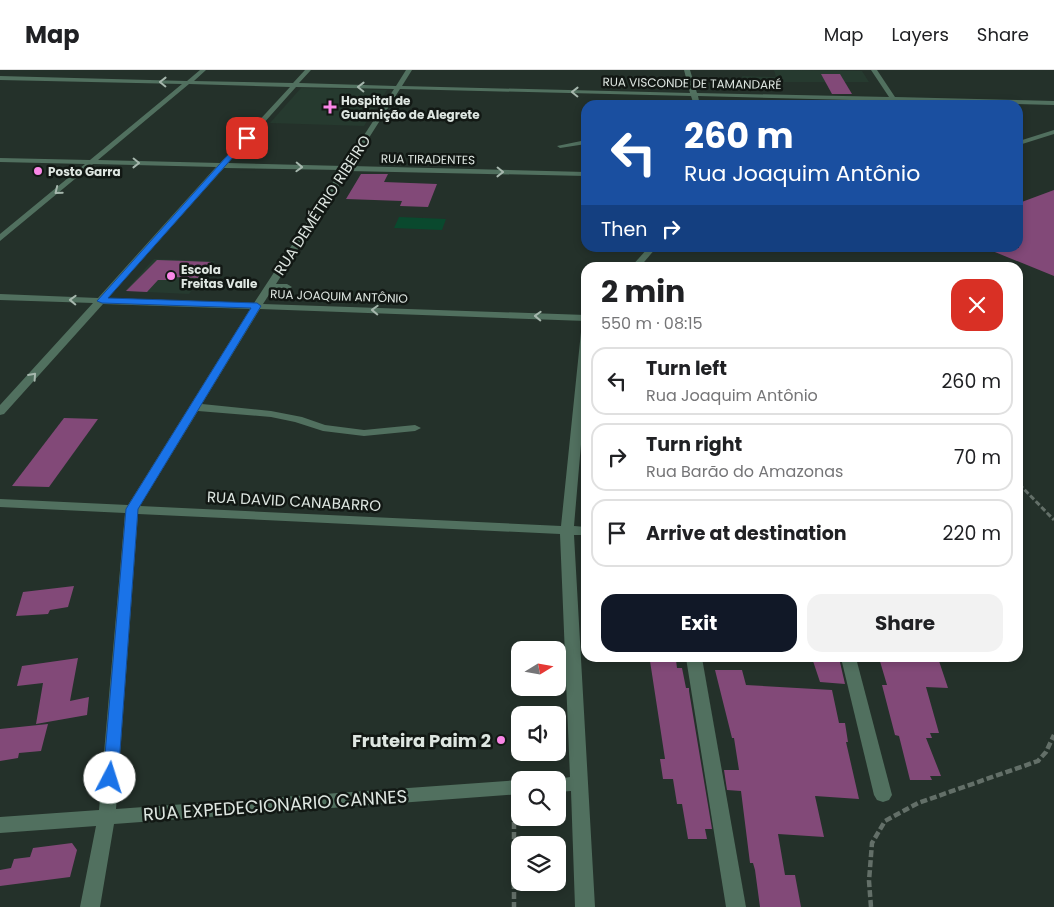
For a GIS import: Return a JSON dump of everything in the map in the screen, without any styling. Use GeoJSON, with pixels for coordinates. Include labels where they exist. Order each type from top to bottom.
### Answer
{"type":"FeatureCollection","features":[{"type":"Feature","properties":{"kind":"street"},"geometry":{"type":"LineString","coordinates":[[0,238],[204,70]]}},
{"type":"Feature","properties":{"kind":"street"},"geometry":{"type":"LineString","coordinates":[[0,412],[102,301],[308,70]]}},
{"type":"Feature","properties":{"kind":"street","name":"RUA DEMÉTRIO RIBEIRO"},"geometry":{"type":"LineString","coordinates":[[90,907],[108,816],[132,509],[257,306],[409,70]]}},
{"type":"Feature","properties":{"kind":"street"},"geometry":{"type":"LineString","coordinates":[[687,70],[696,100]]}},
{"type":"Feature","properties":{"kind":"street"},"geometry":{"type":"LineString","coordinates":[[874,70],[894,100]]}},
{"type":"Feature","properties":{"kind":"street","name":"RUA VISCONDE DE TAMANDARÉ"},"geometry":{"type":"LineString","coordinates":[[0,78],[838,100]]}},
{"type":"Feature","properties":{"kind":"street","name":"RUA VISCONDE DE TAMANDARÉ"},"geometry":{"type":"LineString","coordinates":[[1023,103],[1054,103]]}},
{"type":"Feature","properties":{"kind":"street"},"geometry":{"type":"LineString","coordinates":[[1023,142],[1054,132]]}},
{"type":"Feature","properties":{"kind":"street"},"geometry":{"type":"LineString","coordinates":[[560,146],[581,143]]}},
{"type":"Feature","properties":{"kind":"street","name":"RUA TIRADENTES"},"geometry":{"type":"LineString","coordinates":[[0,160],[581,174]]}},
{"type":"Feature","properties":{"kind":"street"},"geometry":{"type":"LineString","coordinates":[[0,169],[13,160]]}},
{"type":"Feature","properties":{"kind":"street"},"geometry":{"type":"LineString","coordinates":[[639,262],[648,252]]}},
{"type":"Feature","properties":{"kind":"street"},"geometry":{"type":"LineString","coordinates":[[269,287],[288,288]]}},
{"type":"Feature","properties":{"kind":"street","name":"RUA JOAQUIM ANTÔNIO"},"geometry":{"type":"LineString","coordinates":[[0,297],[581,318]]}},
{"type":"Feature","properties":{"kind":"street"},"geometry":{"type":"LineString","coordinates":[[581,385],[567,532],[585,907]]}},
{"type":"Feature","properties":{"kind":"street"},"geometry":{"type":"LineString","coordinates":[[194,408],[271,414],[298,419],[323,428],[364,433],[415,428]]}},
{"type":"Feature","properties":{"kind":"street","name":"RUA DAVID CANABARRO"},"geometry":{"type":"LineString","coordinates":[[0,503],[581,532]]}},
{"type":"Feature","properties":{"kind":"street"},"geometry":{"type":"LineString","coordinates":[[695,662],[736,907]]}},
{"type":"Feature","properties":{"kind":"street"},"geometry":{"type":"LineString","coordinates":[[849,662],[883,795]]}},
{"type":"Feature","properties":{"kind":"street"},"geometry":{"type":"LineString","coordinates":[[566,784],[579,783]]}},
{"type":"Feature","properties":{"kind":"street","name":"RUA EXPEDECIONARIO CANNES"},"geometry":{"type":"LineString","coordinates":[[0,825],[511,788]]}},
{"type":"Feature","properties":{"kind":"path"},"geometry":{"type":"LineString","coordinates":[[1023,488],[1054,520]]}},
{"type":"Feature","properties":{"kind":"path"},"geometry":{"type":"LineString","coordinates":[[871,907],[869,881],[872,843],[885,821],[918,804],[1038,761],[1046,752],[1054,735]]}},
{"type":"Feature","properties":{"kind":"path"},"geometry":{"type":"LineString","coordinates":[[514,826],[514,907]]}},
{"type":"Feature","properties":{"kind":"shaded area"},"geometry":{"type":"Polygon","coordinates":[[[774,70],[862,71],[869,82],[743,82],[742,76],[776,77],[774,70]]]}},
{"type":"Feature","properties":{"kind":"shaded area","name":"Hospital de Guarnição de Alegrete"},"geometry":{"type":"Polygon","coordinates":[[[301,88],[387,90],[364,126],[270,123],[301,88]]]}},
{"type":"Feature","properties":{"kind":"shaded area","name":"Escola Freitas Valle"},"geometry":{"type":"Polygon","coordinates":[[[154,259],[215,261],[189,294],[125,291],[154,259]]]}},
{"type":"Feature","properties":{"kind":"green space"},"geometry":{"type":"Polygon","coordinates":[[[399,217],[446,219],[442,230],[394,228],[399,217]]]}},
{"type":"Feature","properties":{"kind":"building"},"geometry":{"type":"Polygon","coordinates":[[[821,74],[840,74],[852,94],[832,94],[821,74]]]}},
{"type":"Feature","properties":{"kind":"building"},"geometry":{"type":"Polygon","coordinates":[[[361,174],[388,174],[384,182],[437,184],[428,207],[400,206],[402,201],[346,199],[361,174]]]}},
{"type":"Feature","properties":{"kind":"building"},"geometry":{"type":"Polygon","coordinates":[[[1054,190],[1054,276],[995,252],[1023,252],[1023,202],[1054,190]]]}},
{"type":"Feature","properties":{"kind":"building","name":"Escola Freitas Valle"},"geometry":{"type":"Polygon","coordinates":[[[157,260],[211,262],[198,278],[172,277],[170,280],[158,280],[147,292],[126,291],[157,260]]]}},
{"type":"Feature","properties":{"kind":"building"},"geometry":{"type":"Polygon","coordinates":[[[64,418],[98,419],[49,487],[12,486],[64,418]]]}},
{"type":"Feature","properties":{"kind":"building"},"geometry":{"type":"Polygon","coordinates":[[[74,586],[68,607],[50,610],[48,614],[16,616],[23,592],[74,586]]]}},
{"type":"Feature","properties":{"kind":"building"},"geometry":{"type":"Polygon","coordinates":[[[78,658],[70,701],[89,697],[87,715],[36,724],[43,683],[17,686],[22,666],[78,658]]]}},
{"type":"Feature","properties":{"kind":"building"},"geometry":{"type":"Polygon","coordinates":[[[650,662],[676,662],[677,668],[682,668],[686,688],[689,688],[712,829],[705,829],[707,839],[688,839],[682,804],[677,804],[673,779],[663,779],[660,759],[665,759],[650,662]]]}},
{"type":"Feature","properties":{"kind":"building"},"geometry":{"type":"Polygon","coordinates":[[[813,662],[840,662],[845,684],[820,682],[813,662]]]}},
{"type":"Feature","properties":{"kind":"building"},"geometry":{"type":"Polygon","coordinates":[[[880,662],[939,662],[948,688],[926,687],[939,733],[930,733],[932,738],[926,738],[941,776],[930,776],[932,780],[910,780],[899,736],[895,735],[882,685],[887,685],[880,662]]]}},
{"type":"Feature","properties":{"kind":"building"},"geometry":{"type":"Polygon","coordinates":[[[715,670],[742,670],[746,685],[832,690],[839,723],[845,723],[848,742],[846,742],[859,799],[815,796],[824,837],[778,834],[785,875],[795,875],[801,907],[760,907],[755,870],[753,863],[750,863],[741,791],[727,790],[724,770],[739,770],[734,738],[732,738],[715,670]]]}},
{"type":"Feature","properties":{"kind":"building"},"geometry":{"type":"Polygon","coordinates":[[[48,724],[41,751],[19,753],[18,758],[0,761],[0,729],[48,724]]]}},
{"type":"Feature","properties":{"kind":"building"},"geometry":{"type":"Polygon","coordinates":[[[72,843],[77,850],[70,877],[0,886],[0,870],[11,868],[14,859],[30,857],[33,848],[72,843]]]}},
{"type":"Feature","properties":{"kind":"place","name":"Hospital de Guarnição de Alegrete"},"geometry":{"type":"Point","coordinates":[330,107]}},
{"type":"Feature","properties":{"kind":"place","name":"Posto Garra"},"geometry":{"type":"Point","coordinates":[38,171]}},
{"type":"Feature","properties":{"kind":"place","name":"Escola Freitas Valle"},"geometry":{"type":"Point","coordinates":[171,276]}},
{"type":"Feature","properties":{"kind":"place","name":"Fruteira Paim 2"},"geometry":{"type":"Point","coordinates":[501,740]}},
{"type":"Feature","properties":{"kind":"route"},"geometry":{"type":"LineString","coordinates":[[110,778],[132,509],[257,306],[102,301],[247,138]]}}]}
